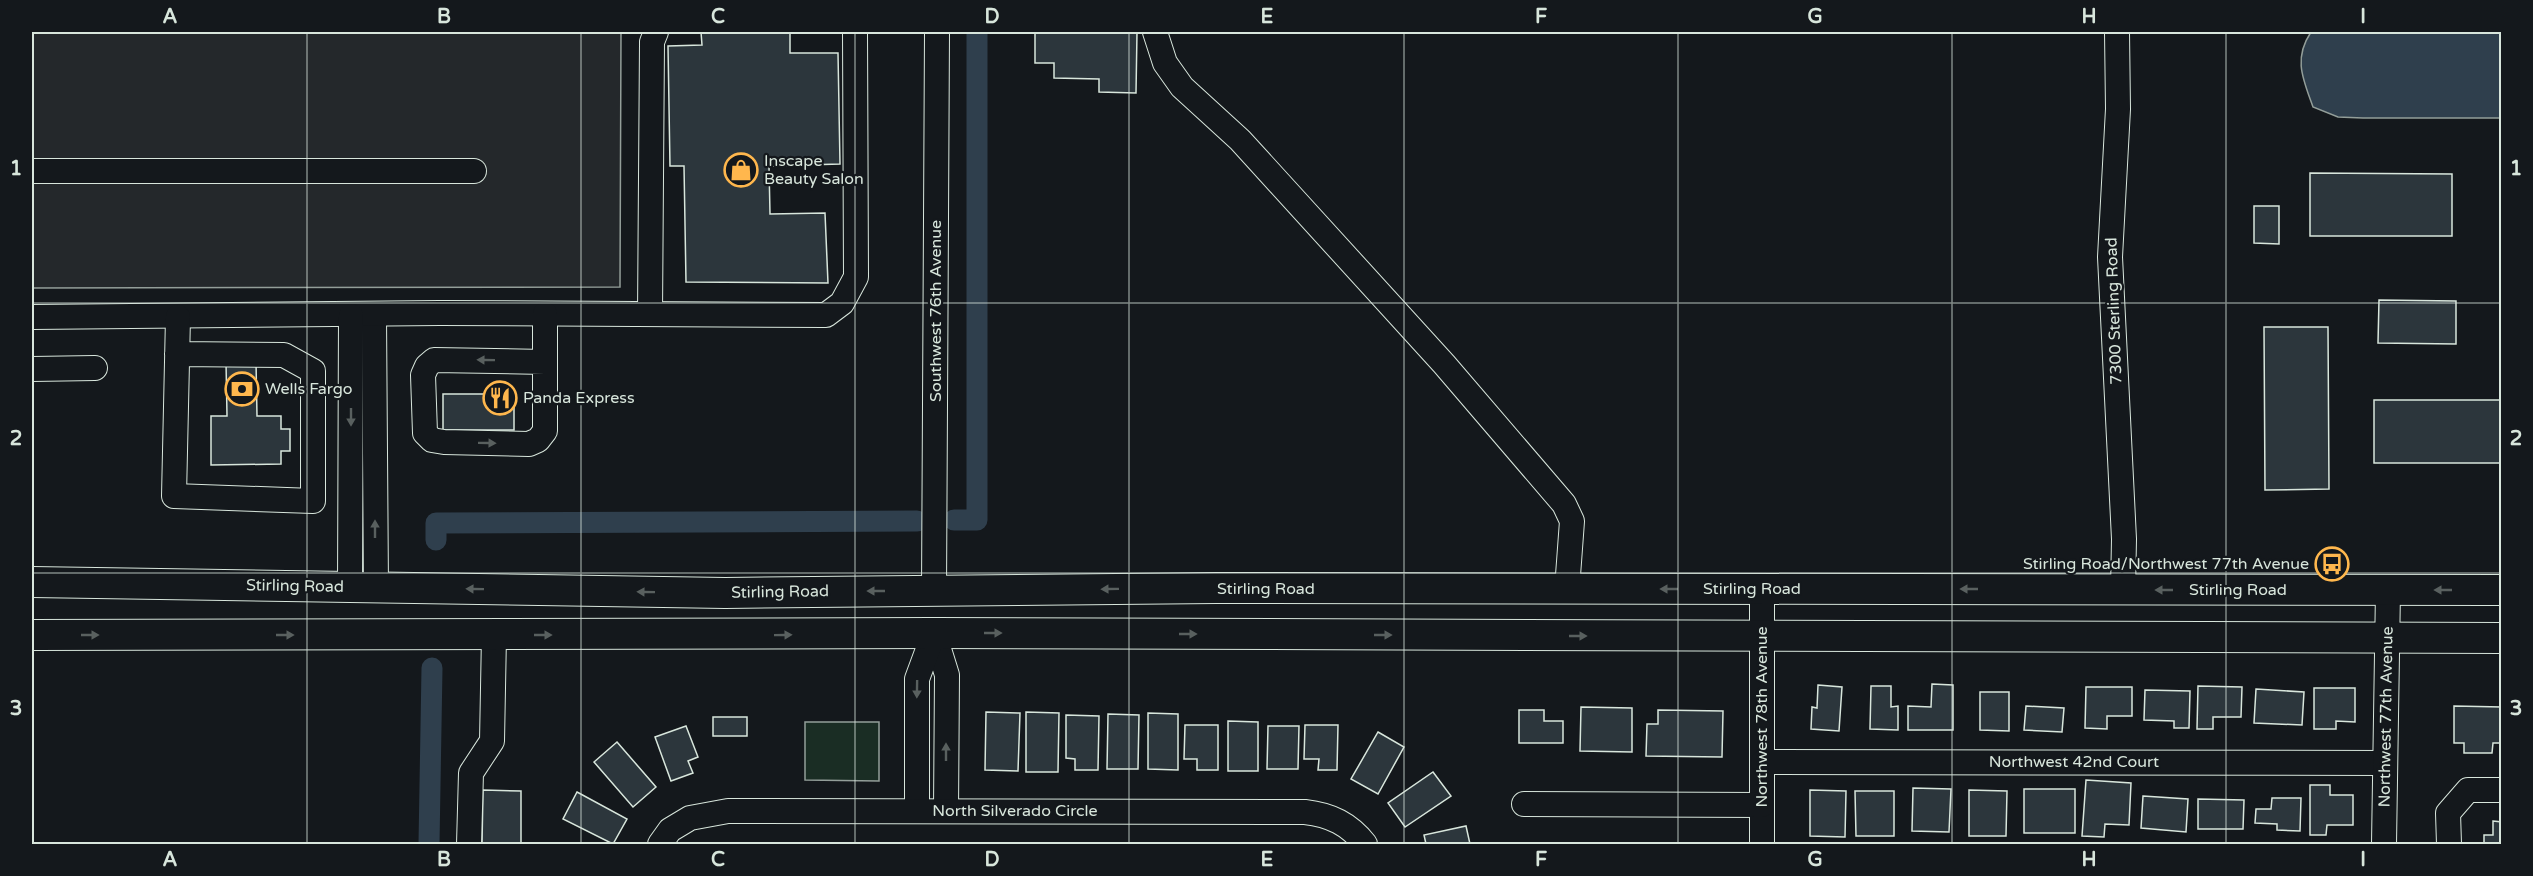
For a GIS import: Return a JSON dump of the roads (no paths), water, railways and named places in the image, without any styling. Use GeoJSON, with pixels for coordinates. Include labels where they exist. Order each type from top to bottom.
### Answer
{"type":"FeatureCollection","features":[{"type":"Feature","properties":{"kind":"main road","name":"Stirling Road"},"geometry":{"type":"LineString","coordinates":[[32,582],[725,593],[1567,589],[2502,590]]}},
{"type":"Feature","properties":{"kind":"main road"},"geometry":{"type":"LineString","coordinates":[[499,635],[524,609],[555,590]]}},
{"type":"Feature","properties":{"kind":"main road"},"geometry":{"type":"LineString","coordinates":[[934,633],[954,611],[992,591]]}},
{"type":"Feature","properties":{"kind":"main road"},"geometry":{"type":"LineString","coordinates":[[32,635],[934,633],[2502,638]]}},
{"type":"Feature","properties":{"kind":"street"},"geometry":{"type":"LineString","coordinates":[[650,314],[652,42],[656,32]]}},
{"type":"Feature","properties":{"kind":"street"},"geometry":{"type":"LineString","coordinates":[[32,317],[826,315],[843,303],[856,277],[855,32]]}},
{"type":"Feature","properties":{"kind":"street","name":"Southwest 76th Avenue"},"geometry":{"type":"LineString","coordinates":[[934,591],[937,32]]}},
{"type":"Feature","properties":{"kind":"street"},"geometry":{"type":"LineString","coordinates":[[1155,32],[1165,63],[1182,87],[1240,140],[1444,364],[1564,504],[1572,521],[1567,589]]}},
{"type":"Feature","properties":{"kind":"street","name":"7300 Sterling Road"},"geometry":{"type":"LineString","coordinates":[[2117,32],[2118,109],[2110,256],[2124,539],[2123,590]]}},
{"type":"Feature","properties":{"kind":"street"},"geometry":{"type":"LineString","coordinates":[[32,171],[474,171]]}},
{"type":"Feature","properties":{"kind":"street"},"geometry":{"type":"LineString","coordinates":[[545,314],[545,362],[545,431],[538,440],[529,444],[444,442],[432,440],[425,433],[423,375],[427,366],[434,360],[545,362]]}},
{"type":"Feature","properties":{"kind":"street"},"geometry":{"type":"LineString","coordinates":[[362,316],[363,587]]}},
{"type":"Feature","properties":{"kind":"street"},"geometry":{"type":"LineString","coordinates":[[177,354],[284,355],[313,371],[314,501],[174,496],[177,354],[178,317]]}},
{"type":"Feature","properties":{"kind":"street"},"geometry":{"type":"LineString","coordinates":[[32,369],[95,368]]}},
{"type":"Feature","properties":{"kind":"street","name":"Northwest 78th Avenue"},"geometry":{"type":"LineString","coordinates":[[1762,589],[1762,844]]}},
{"type":"Feature","properties":{"kind":"street","name":"Northwest 77th Avenue"},"geometry":{"type":"LineString","coordinates":[[2384,844],[2388,590]]}},
{"type":"Feature","properties":{"kind":"street"},"geometry":{"type":"LineString","coordinates":[[917,810],[917,679],[934,633]]}},
{"type":"Feature","properties":{"kind":"street"},"geometry":{"type":"LineString","coordinates":[[934,633],[947,675],[946,810]]}},
{"type":"Feature","properties":{"kind":"street"},"geometry":{"type":"LineString","coordinates":[[470,844],[471,773],[492,741],[499,635]]}},
{"type":"Feature","properties":{"kind":"street","name":"Northwest 42nd Court"},"geometry":{"type":"LineString","coordinates":[[1763,762],[2385,763]]}},
{"type":"Feature","properties":{"kind":"street"},"geometry":{"type":"LineString","coordinates":[[2449,844],[2448,813],[2468,790],[2502,790]]}},
{"type":"Feature","properties":{"kind":"street"},"geometry":{"type":"LineString","coordinates":[[1524,804],[1762,805]]}},
{"type":"Feature","properties":{"kind":"street","name":"North Silverado Circle"},"geometry":{"type":"LineString","coordinates":[[665,837],[690,818],[714,812],[946,810],[1305,812],[1331,817],[1362,840]]}},
{"type":"Feature","properties":{"kind":"water"},"geometry":{"type":"Polygon","coordinates":[[[2311,32],[2501,32],[2501,118],[2338,117],[2313,107],[2303,78],[2301,60],[2302,51],[2311,32]]]}},
{"type":"Feature","properties":{"kind":"waterway"},"geometry":{"type":"LineString","coordinates":[[954,520],[977,520],[977,32]]}},
{"type":"Feature","properties":{"kind":"waterway"},"geometry":{"type":"LineString","coordinates":[[436,540],[436,523],[917,521]]}},
{"type":"Feature","properties":{"kind":"waterway"},"geometry":{"type":"LineString","coordinates":[[429,844],[432,668]]}},
{"type":"Feature","properties":{"kind":"place","name":"Inscape Beauty Salon"},"geometry":{"type":"Point","coordinates":[741,170]}},
{"type":"Feature","properties":{"kind":"place","name":"Wells Fargo"},"geometry":{"type":"Point","coordinates":[242,389]}},
{"type":"Feature","properties":{"kind":"place","name":"Panda Express"},"geometry":{"type":"Point","coordinates":[500,398]}},
{"type":"Feature","properties":{"kind":"place","name":"Stirling Road/Northwest 77th Avenue"},"geometry":{"type":"Point","coordinates":[2332,564]}}]}
